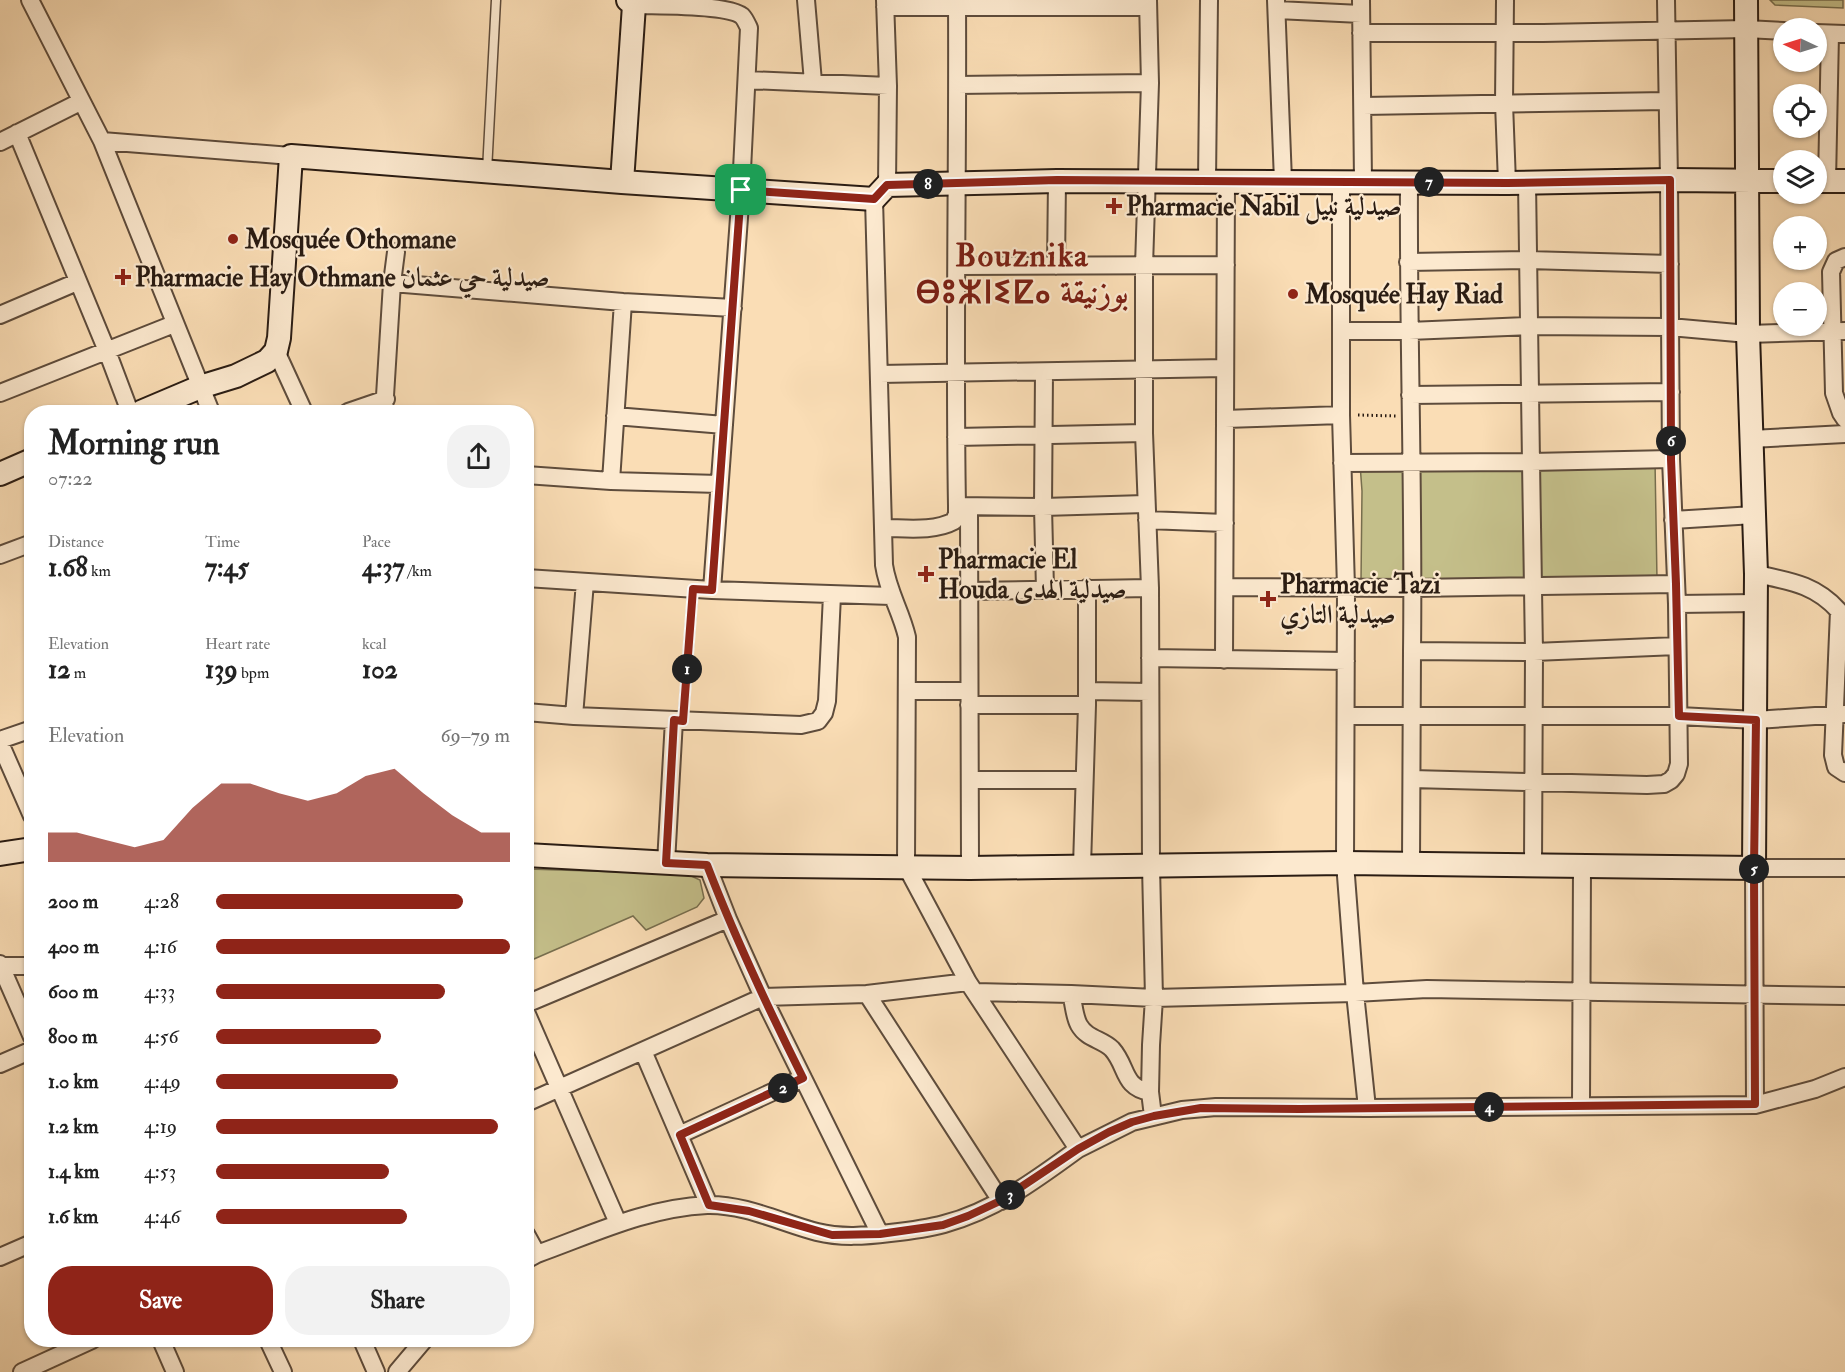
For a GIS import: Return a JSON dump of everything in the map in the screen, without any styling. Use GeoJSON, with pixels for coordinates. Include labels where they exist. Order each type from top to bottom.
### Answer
{"type":"FeatureCollection","features":[{"type":"Feature","properties":{"kind":"street"},"geometry":{"type":"LineString","coordinates":[[30,0],[80,102],[102,141],[208,405]]}},
{"type":"Feature","properties":{"kind":"street"},"geometry":{"type":"LineString","coordinates":[[806,0],[813,82]]}},
{"type":"Feature","properties":{"kind":"street"},"geometry":{"type":"LineString","coordinates":[[1209,0],[1216,182],[1226,265],[1224,660]]}},
{"type":"Feature","properties":{"kind":"street"},"geometry":{"type":"LineString","coordinates":[[1505,0],[1504,103],[1528,260],[1534,652],[1533,865]]}},
{"type":"Feature","properties":{"kind":"street"},"geometry":{"type":"LineString","coordinates":[[1412,779],[1647,785],[1664,784],[1676,774],[1679,716],[1671,459],[1670,180],[1666,0]]}},
{"type":"Feature","properties":{"kind":"street"},"geometry":{"type":"LineString","coordinates":[[1746,0],[1748,334],[1756,574],[1755,1104]]}},
{"type":"Feature","properties":{"kind":"street"},"geometry":{"type":"LineString","coordinates":[[622,182],[631,2],[721,10],[743,17],[749,28],[750,38],[748,80],[712,590]]}},
{"type":"Feature","properties":{"kind":"street"},"geometry":{"type":"LineString","coordinates":[[1078,1149],[971,987],[906,866],[907,637],[903,619],[891,596],[884,565],[883,528],[880,374],[881,192],[888,86],[885,3],[1148,3],[1150,83],[1144,266],[1144,433],[1150,588],[1154,998],[1150,1046],[1150,1092],[1154,1116]]}},
{"type":"Feature","properties":{"kind":"street"},"geometry":{"type":"LineString","coordinates":[[957,3],[955,373],[956,437],[970,591],[970,868]]}},
{"type":"Feature","properties":{"kind":"street"},"geometry":{"type":"LineString","coordinates":[[1283,182],[1277,5],[1361,7],[1363,106],[1352,181],[1342,331],[1341,415],[1346,588],[1344,864],[1367,1108]]}},
{"type":"Feature","properties":{"kind":"street"},"geometry":{"type":"LineString","coordinates":[[1361,33],[1666,31],[1746,28],[1773,30]]}},
{"type":"Feature","properties":{"kind":"street"},"geometry":{"type":"LineString","coordinates":[[1829,181],[1831,33]]}},
{"type":"Feature","properties":{"kind":"street"},"geometry":{"type":"LineString","coordinates":[[748,80],[888,86]]}},
{"type":"Feature","properties":{"kind":"street"},"geometry":{"type":"LineString","coordinates":[[957,85],[1150,83]]}},
{"type":"Feature","properties":{"kind":"street"},"geometry":{"type":"LineString","coordinates":[[1363,106],[1667,100]]}},
{"type":"Feature","properties":{"kind":"street"},"geometry":{"type":"LineString","coordinates":[[0,141],[80,102]]}},
{"type":"Feature","properties":{"kind":"street"},"geometry":{"type":"LineString","coordinates":[[17,133],[127,405]]}},
{"type":"Feature","properties":{"kind":"street"},"geometry":{"type":"LineString","coordinates":[[102,141],[741,190],[881,192],[955,183],[1057,180],[1773,181]]}},
{"type":"Feature","properties":{"kind":"street"},"geometry":{"type":"LineString","coordinates":[[158,405],[255,367],[267,361],[276,351],[279,338],[291,156]]}},
{"type":"Feature","properties":{"kind":"street"},"geometry":{"type":"LineString","coordinates":[[1056,266],[1057,180]]}},
{"type":"Feature","properties":{"kind":"street"},"geometry":{"type":"LineString","coordinates":[[1409,182],[1409,416],[1412,464],[1413,588],[1411,864]]}},
{"type":"Feature","properties":{"kind":"street"},"geometry":{"type":"LineString","coordinates":[[385,405],[396,252]]}},
{"type":"Feature","properties":{"kind":"street"},"geometry":{"type":"LineString","coordinates":[[1845,257],[1836,261],[1832,272],[1839,332],[1840,413],[1845,419]]}},
{"type":"Feature","properties":{"kind":"street"},"geometry":{"type":"LineString","coordinates":[[1408,262],[1528,260],[1670,264]]}},
{"type":"Feature","properties":{"kind":"street"},"geometry":{"type":"LineString","coordinates":[[957,266],[1226,265]]}},
{"type":"Feature","properties":{"kind":"street"},"geometry":{"type":"LineString","coordinates":[[2,309],[77,282]]}},
{"type":"Feature","properties":{"kind":"street"},"geometry":{"type":"LineString","coordinates":[[392,283],[623,302],[733,308]]}},
{"type":"Feature","properties":{"kind":"street"},"geometry":{"type":"LineString","coordinates":[[611,481],[623,302]]}},
{"type":"Feature","properties":{"kind":"street"},"geometry":{"type":"LineString","coordinates":[[0,393],[174,324]]}},
{"type":"Feature","properties":{"kind":"street"},"geometry":{"type":"LineString","coordinates":[[1342,331],[1529,326],[1670,327],[1748,334],[1839,332]]}},
{"type":"Feature","properties":{"kind":"street"},"geometry":{"type":"LineString","coordinates":[[276,351],[301,405]]}},
{"type":"Feature","properties":{"kind":"street"},"geometry":{"type":"LineString","coordinates":[[880,374],[1225,368]]}},
{"type":"Feature","properties":{"kind":"street"},"geometry":{"type":"LineString","coordinates":[[1044,372],[1045,590]]}},
{"type":"Feature","properties":{"kind":"street"},"geometry":{"type":"LineString","coordinates":[[1410,394],[1671,393]]}},
{"type":"Feature","properties":{"kind":"street"},"geometry":{"type":"LineString","coordinates":[[1225,419],[1341,415]]}},
{"type":"Feature","properties":{"kind":"street"},"geometry":{"type":"LineString","coordinates":[[615,416],[724,425]]}},
{"type":"Feature","properties":{"kind":"street"},"geometry":{"type":"LineString","coordinates":[[956,437],[1144,433]]}},
{"type":"Feature","properties":{"kind":"street"},"geometry":{"type":"LineString","coordinates":[[1751,439],[1845,434]]}},
{"type":"Feature","properties":{"kind":"street"},"geometry":{"type":"LineString","coordinates":[[1342,463],[1412,464],[1671,459]]}},
{"type":"Feature","properties":{"kind":"street"},"geometry":{"type":"LineString","coordinates":[[0,474],[24,464]]}},
{"type":"Feature","properties":{"kind":"street"},"geometry":{"type":"LineString","coordinates":[[534,476],[611,481],[719,484]]}},
{"type":"Feature","properties":{"kind":"street"},"geometry":{"type":"LineString","coordinates":[[883,528],[932,527],[949,524],[963,507]]}},
{"type":"Feature","properties":{"kind":"street"},"geometry":{"type":"LineString","coordinates":[[963,507],[1043,507],[1146,512],[1225,523]]}},
{"type":"Feature","properties":{"kind":"street"},"geometry":{"type":"LineString","coordinates":[[1673,520],[1754,515]]}},
{"type":"Feature","properties":{"kind":"street"},"geometry":{"type":"LineString","coordinates":[[0,555],[24,546]]}},
{"type":"Feature","properties":{"kind":"street"},"geometry":{"type":"LineString","coordinates":[[1756,574],[1795,582],[1809,588],[1828,599],[1842,612],[1840,714],[1834,762],[1836,767],[1845,773]]}},
{"type":"Feature","properties":{"kind":"street"},"geometry":{"type":"LineString","coordinates":[[534,579],[712,590],[891,596]]}},
{"type":"Feature","properties":{"kind":"street"},"geometry":{"type":"LineString","coordinates":[[574,716],[585,582]]}},
{"type":"Feature","properties":{"kind":"street"},"geometry":{"type":"LineString","coordinates":[[1226,587],[1413,588],[1676,584]]}},
{"type":"Feature","properties":{"kind":"street"},"geometry":{"type":"LineString","coordinates":[[1082,866],[1087,698],[1087,588]]}},
{"type":"Feature","properties":{"kind":"street"},"geometry":{"type":"LineString","coordinates":[[970,591],[1150,588]]}},
{"type":"Feature","properties":{"kind":"street"},"geometry":{"type":"LineString","coordinates":[[534,713],[801,725],[818,721],[824,713],[828,694],[832,595]]}},
{"type":"Feature","properties":{"kind":"street"},"geometry":{"type":"LineString","coordinates":[[1677,604],[1756,603]]}},
{"type":"Feature","properties":{"kind":"street"},"geometry":{"type":"LineString","coordinates":[[1412,651],[1534,652],[1677,646]]}},
{"type":"Feature","properties":{"kind":"street"},"geometry":{"type":"LineString","coordinates":[[1150,658],[1346,661]]}},
{"type":"Feature","properties":{"kind":"street"},"geometry":{"type":"LineString","coordinates":[[907,691],[969,698],[1087,698],[1150,692]]}},
{"type":"Feature","properties":{"kind":"street"},"geometry":{"type":"LineString","coordinates":[[1346,716],[1679,716],[1756,720],[1840,714]]}},
{"type":"Feature","properties":{"kind":"street"},"geometry":{"type":"LineString","coordinates":[[666,863],[679,721]]}},
{"type":"Feature","properties":{"kind":"street"},"geometry":{"type":"LineString","coordinates":[[24,733],[1,746],[24,798]]}},
{"type":"Feature","properties":{"kind":"street"},"geometry":{"type":"LineString","coordinates":[[970,780],[1084,780]]}},
{"type":"Feature","properties":{"kind":"street"},"geometry":{"type":"LineString","coordinates":[[0,854],[24,850]]}},
{"type":"Feature","properties":{"kind":"street"},"geometry":{"type":"LineString","coordinates":[[534,855],[707,865],[970,868],[1411,864],[1845,868]]}},
{"type":"Feature","properties":{"kind":"street"},"geometry":{"type":"LineString","coordinates":[[707,865],[763,997],[880,1234]]}},
{"type":"Feature","properties":{"kind":"street"},"geometry":{"type":"LineString","coordinates":[[1581,1106],[1582,866]]}},
{"type":"Feature","properties":{"kind":"street"},"geometry":{"type":"LineString","coordinates":[[534,1001],[728,919]]}},
{"type":"Feature","properties":{"kind":"street"},"geometry":{"type":"LineString","coordinates":[[24,966],[1,965],[24,1018]]}},
{"type":"Feature","properties":{"kind":"street"},"geometry":{"type":"LineString","coordinates":[[534,1099],[763,997],[867,994],[971,987],[1154,998],[1427,989],[1845,996]]}},
{"type":"Feature","properties":{"kind":"street"},"geometry":{"type":"LineString","coordinates":[[867,994],[1000,1201]]}},
{"type":"Feature","properties":{"kind":"street"},"geometry":{"type":"LineString","coordinates":[[1071,994],[1078,1024],[1084,1032],[1108,1045],[1118,1057],[1131,1083],[1140,1090],[1150,1092]]}},
{"type":"Feature","properties":{"kind":"street"},"geometry":{"type":"LineString","coordinates":[[534,1030],[618,1223]]}},
{"type":"Feature","properties":{"kind":"street"},"geometry":{"type":"LineString","coordinates":[[643,1051],[709,1205]]}},
{"type":"Feature","properties":{"kind":"street"},"geometry":{"type":"LineString","coordinates":[[0,1064],[24,1054]]}},
{"type":"Feature","properties":{"kind":"street"},"geometry":{"type":"LineString","coordinates":[[534,1256],[649,1213],[709,1205],[749,1211],[832,1235],[880,1234],[943,1225],[1000,1201],[1078,1149],[1117,1129],[1154,1116],[1182,1110],[1216,1107],[1367,1108],[1755,1104],[1815,1089],[1845,1077]]}},
{"type":"Feature","properties":{"kind":"street"},"geometry":{"type":"LineString","coordinates":[[680,1135],[803,1078]]}},
{"type":"Feature","properties":{"kind":"street"},"geometry":{"type":"LineString","coordinates":[[1,1254],[24,1246]]}},
{"type":"Feature","properties":{"kind":"street"},"geometry":{"type":"LineString","coordinates":[[22,1372],[54,1366],[82,1347]]}},
{"type":"Feature","properties":{"kind":"street"},"geometry":{"type":"LineString","coordinates":[[164,1347],[175,1372]]}},
{"type":"Feature","properties":{"kind":"street"},"geometry":{"type":"LineString","coordinates":[[271,1347],[283,1372]]}},
{"type":"Feature","properties":{"kind":"street"},"geometry":{"type":"LineString","coordinates":[[365,1347],[376,1372]]}},
{"type":"Feature","properties":{"kind":"street"},"geometry":{"type":"LineString","coordinates":[[397,1372],[418,1347]]}},
{"type":"Feature","properties":{"kind":"lane"},"geometry":{"type":"LineString","coordinates":[[487,171],[496,0]]}},
{"type":"Feature","properties":{"kind":"lane"},"geometry":{"type":"LineString","coordinates":[[679,721],[693,589]]}},
{"type":"Feature","properties":{"kind":"path"},"geometry":{"type":"LineString","coordinates":[[1341,415],[1409,416]]}},
{"type":"Feature","properties":{"kind":"shaded area"},"geometry":{"type":"Polygon","coordinates":[[[1770,0],[1843,0],[1843,8],[1775,5],[1770,0]]]}},
{"type":"Feature","properties":{"kind":"shaded area"},"geometry":{"type":"Polygon","coordinates":[[[1655,461],[1657,580],[1361,581],[1360,464],[1655,461]]]}},
{"type":"Feature","properties":{"kind":"shaded area"},"geometry":{"type":"Polygon","coordinates":[[[534,869],[687,874],[700,880],[704,898],[697,907],[646,930],[633,916],[534,959],[534,869]]]}},
{"type":"Feature","properties":{"kind":"place","name":"Pharmacie Nabil صيدلية نبيل"},"geometry":{"type":"Point","coordinates":[1114,206]}},
{"type":"Feature","properties":{"kind":"place","name":"Mosquée Othomane"},"geometry":{"type":"Point","coordinates":[233,239]}},
{"type":"Feature","properties":{"kind":"place","name":"Pharmacie Hay Othmane صيدلية حي عثمان"},"geometry":{"type":"Point","coordinates":[123,277]}},
{"type":"Feature","properties":{"kind":"place","name":"Mosquée Hay Riad"},"geometry":{"type":"Point","coordinates":[1293,294]}},
{"type":"Feature","properties":{"kind":"place","name":"Pharmacie El Houda صيدلية الهدى"},"geometry":{"type":"Point","coordinates":[926,574]}},
{"type":"Feature","properties":{"kind":"place","name":"Pharmacie Tazi صيدلية التازي"},"geometry":{"type":"Point","coordinates":[1268,599]}},
{"type":"Feature","properties":{"kind":"district","name":"Bouznika ⴱⵓⵣⵏⵉⵇⴰ بوزنيقة"},"geometry":{"type":"Point","coordinates":[1022,274]}},
{"type":"Feature","properties":{"kind":"route"},"geometry":{"type":"LineString","coordinates":[[1057,180],[1507,183],[1670,180],[1671,459],[1679,716],[1756,720],[1755,1104],[1201,1108],[1154,1116],[1109,1132],[1078,1149],[1000,1201],[943,1225],[912,1231],[858,1236],[832,1235],[749,1211],[709,1205],[680,1135],[803,1078],[763,997],[707,865],[666,863],[674,720],[683,721],[693,589],[712,590],[741,190],[874,199],[887,185],[1057,180]]}}]}
